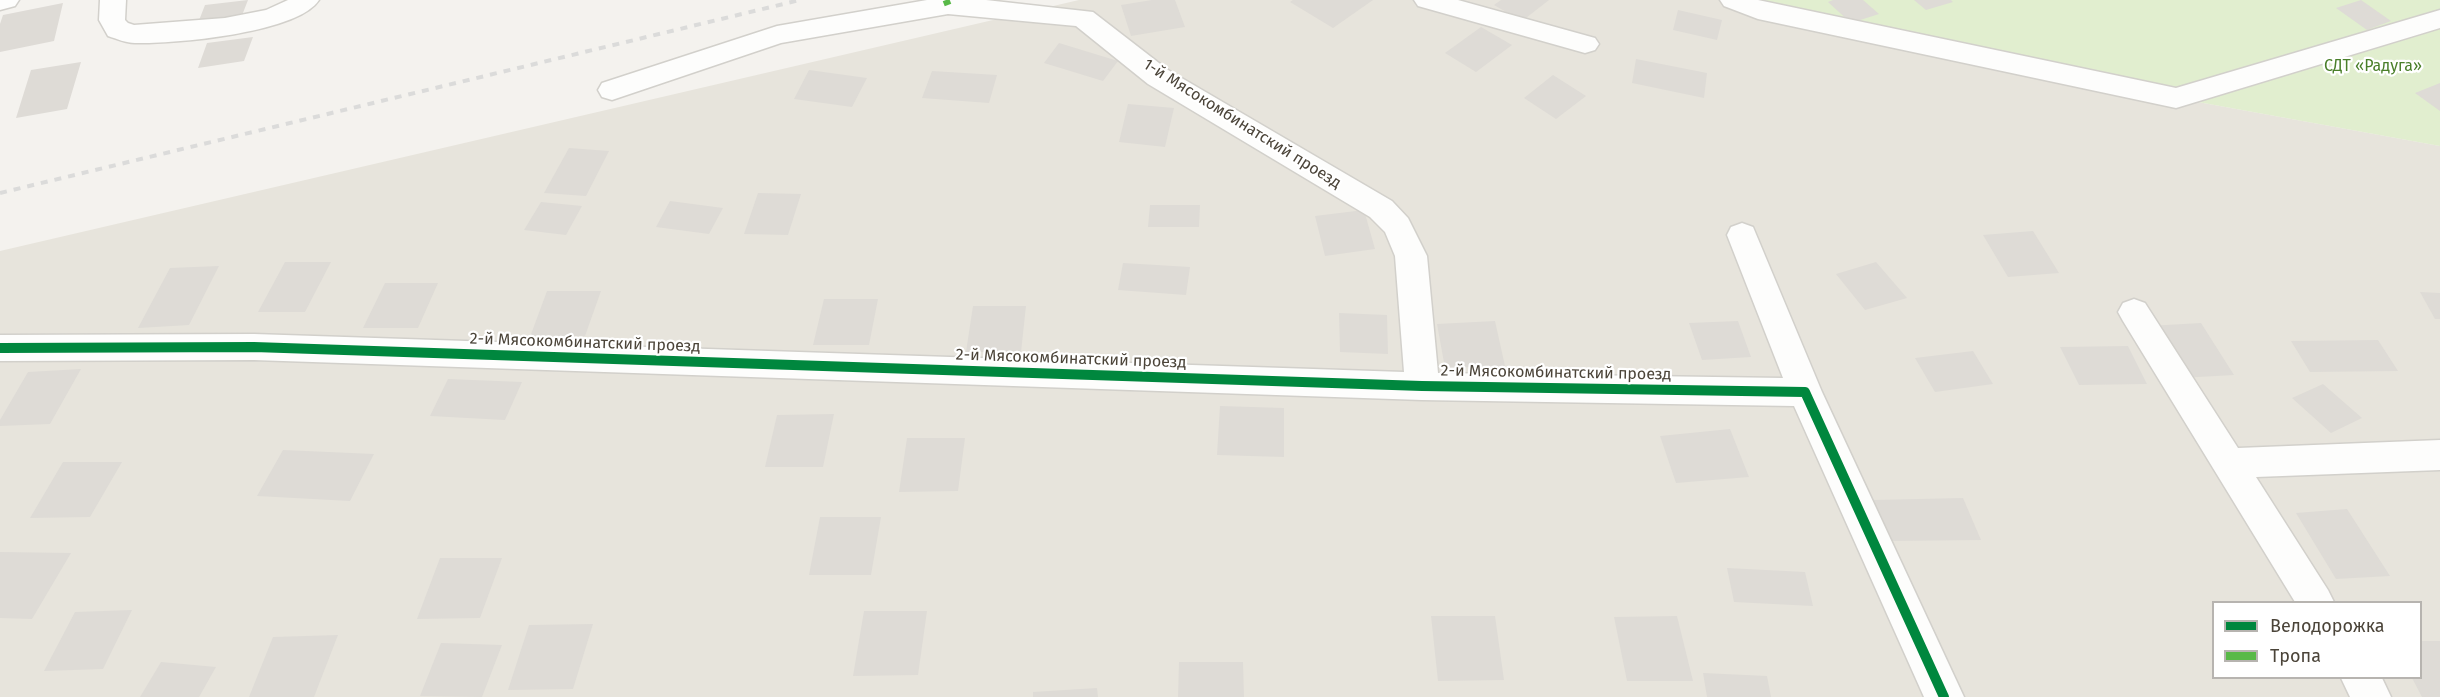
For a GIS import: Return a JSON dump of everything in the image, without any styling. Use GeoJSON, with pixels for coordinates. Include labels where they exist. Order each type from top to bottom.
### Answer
{"type":"FeatureCollection","features":[{"type":"Feature","properties":{"kind":"street"},"geometry":{"type":"LineString","coordinates":[[0,1],[6,0]]}},
{"type":"Feature","properties":{"kind":"street"},"geometry":{"type":"LineString","coordinates":[[113,0],[112,20],[118,30],[134,34],[265,21],[287,14],[306,0]]}},
{"type":"Feature","properties":{"kind":"street"},"geometry":{"type":"LineString","coordinates":[[1427,0],[1585,44]]}},
{"type":"Feature","properties":{"kind":"street"},"geometry":{"type":"LineString","coordinates":[[1746,5],[1798,0]]}},
{"type":"Feature","properties":{"kind":"street","name":"1-й Мясокомбинатский проезд"},"geometry":{"type":"LineString","coordinates":[[612,90],[777,35],[948,5],[1083,18],[1158,77],[1381,209],[1397,226],[1411,256],[1422,386]]}},
{"type":"Feature","properties":{"kind":"street"},"geometry":{"type":"LineString","coordinates":[[1746,5],[2176,98],[2440,19]]}},
{"type":"Feature","properties":{"kind":"street"},"geometry":{"type":"LineString","coordinates":[[1742,236],[1805,392],[1944,697]]}},
{"type":"Feature","properties":{"kind":"street"},"geometry":{"type":"LineString","coordinates":[[2134,312],[2314,601]]}},
{"type":"Feature","properties":{"kind":"street","name":"2-й Мясокомбинатский проезд"},"geometry":{"type":"LineString","coordinates":[[0,348],[266,347],[1422,386],[1805,392]]}},
{"type":"Feature","properties":{"kind":"street"},"geometry":{"type":"LineString","coordinates":[[2230,463],[2440,455]]}},
{"type":"Feature","properties":{"kind":"street"},"geometry":{"type":"LineString","coordinates":[[2362,679],[2371,697]]}},
{"type":"Feature","properties":{"kind":"shaded area"},"geometry":{"type":"Polygon","coordinates":[[[1079,0],[1733,0],[2176,98],[2440,146],[2440,697],[0,697],[0,251],[1079,0]]]}},
{"type":"Feature","properties":{"kind":"green space","name":"СДТ «Радуга»"},"geometry":{"type":"Polygon","coordinates":[[[1733,0],[2440,0],[2440,146],[2176,98],[1733,0]]]}},
{"type":"Feature","properties":{"kind":"building"},"geometry":{"type":"Polygon","coordinates":[[[248,0],[241,18],[198,23],[205,5],[248,0]]]}},
{"type":"Feature","properties":{"kind":"building"},"geometry":{"type":"Polygon","coordinates":[[[1152,0],[1175,0],[1185,27],[1131,36],[1121,5],[1152,0]]]}},
{"type":"Feature","properties":{"kind":"building"},"geometry":{"type":"Polygon","coordinates":[[[1293,0],[1373,0],[1333,28],[1290,2],[1293,0]]]}},
{"type":"Feature","properties":{"kind":"building"},"geometry":{"type":"Polygon","coordinates":[[[1501,0],[1549,0],[1522,21],[1494,5],[1501,0]]]}},
{"type":"Feature","properties":{"kind":"building"},"geometry":{"type":"Polygon","coordinates":[[[1863,0],[1879,14],[1851,23],[1828,2],[1863,0]]]}},
{"type":"Feature","properties":{"kind":"building"},"geometry":{"type":"Polygon","coordinates":[[[1914,0],[1951,0],[1953,2],[1926,10],[1914,0]]]}},
{"type":"Feature","properties":{"kind":"building"},"geometry":{"type":"Polygon","coordinates":[[[2361,0],[2391,21],[2367,30],[2336,8],[2361,0]]]}},
{"type":"Feature","properties":{"kind":"building"},"geometry":{"type":"Polygon","coordinates":[[[63,3],[54,41],[0,52],[0,24],[3,15],[63,3]]]}},
{"type":"Feature","properties":{"kind":"building"},"geometry":{"type":"Polygon","coordinates":[[[1678,10],[1722,20],[1717,40],[1673,30],[1678,10]]]}},
{"type":"Feature","properties":{"kind":"building"},"geometry":{"type":"Polygon","coordinates":[[[1481,27],[1512,45],[1476,72],[1445,53],[1481,27]]]}},
{"type":"Feature","properties":{"kind":"building"},"geometry":{"type":"Polygon","coordinates":[[[253,37],[244,61],[198,68],[207,43],[253,37]]]}},
{"type":"Feature","properties":{"kind":"building"},"geometry":{"type":"Polygon","coordinates":[[[1059,43],[1118,61],[1103,81],[1044,63],[1059,43]]]}},
{"type":"Feature","properties":{"kind":"building"},"geometry":{"type":"Polygon","coordinates":[[[1636,59],[1707,73],[1704,98],[1632,83],[1636,59]]]}},
{"type":"Feature","properties":{"kind":"building"},"geometry":{"type":"Polygon","coordinates":[[[81,62],[67,109],[16,118],[31,70],[81,62]]]}},
{"type":"Feature","properties":{"kind":"building"},"geometry":{"type":"Polygon","coordinates":[[[809,70],[867,78],[852,107],[794,99],[809,70]]]}},
{"type":"Feature","properties":{"kind":"building"},"geometry":{"type":"Polygon","coordinates":[[[932,71],[997,75],[989,103],[922,98],[932,71]]]}},
{"type":"Feature","properties":{"kind":"building"},"geometry":{"type":"Polygon","coordinates":[[[1553,75],[1586,96],[1556,119],[1524,98],[1553,75]]]}},
{"type":"Feature","properties":{"kind":"building"},"geometry":{"type":"Polygon","coordinates":[[[2440,83],[2440,111],[2415,93],[2440,83]]]}},
{"type":"Feature","properties":{"kind":"building"},"geometry":{"type":"Polygon","coordinates":[[[1128,104],[1174,108],[1165,147],[1119,142],[1128,104]]]}},
{"type":"Feature","properties":{"kind":"building"},"geometry":{"type":"Polygon","coordinates":[[[569,148],[609,151],[586,196],[544,193],[569,148]]]}},
{"type":"Feature","properties":{"kind":"building"},"geometry":{"type":"Polygon","coordinates":[[[758,193],[801,194],[788,235],[744,234],[758,193]]]}},
{"type":"Feature","properties":{"kind":"building"},"geometry":{"type":"Polygon","coordinates":[[[670,201],[723,208],[709,234],[656,227],[670,201]]]}},
{"type":"Feature","properties":{"kind":"building"},"geometry":{"type":"Polygon","coordinates":[[[541,202],[582,206],[566,235],[524,230],[541,202]]]}},
{"type":"Feature","properties":{"kind":"building"},"geometry":{"type":"Polygon","coordinates":[[[1150,205],[1200,205],[1199,227],[1148,227],[1150,205]]]}},
{"type":"Feature","properties":{"kind":"building"},"geometry":{"type":"Polygon","coordinates":[[[1364,210],[1375,249],[1325,256],[1315,216],[1364,210]]]}},
{"type":"Feature","properties":{"kind":"building"},"geometry":{"type":"Polygon","coordinates":[[[2033,231],[2059,273],[2008,277],[1983,235],[2033,231]]]}},
{"type":"Feature","properties":{"kind":"building"},"geometry":{"type":"Polygon","coordinates":[[[285,262],[331,262],[305,312],[258,312],[285,262]]]}},
{"type":"Feature","properties":{"kind":"building"},"geometry":{"type":"Polygon","coordinates":[[[1876,262],[1907,298],[1865,310],[1836,274],[1876,262]]]}},
{"type":"Feature","properties":{"kind":"building"},"geometry":{"type":"Polygon","coordinates":[[[1123,263],[1190,267],[1186,295],[1118,290],[1123,263]]]}},
{"type":"Feature","properties":{"kind":"building"},"geometry":{"type":"Polygon","coordinates":[[[219,266],[189,325],[138,328],[170,268],[219,266]]]}},
{"type":"Feature","properties":{"kind":"building"},"geometry":{"type":"Polygon","coordinates":[[[385,283],[438,283],[418,328],[363,328],[385,283]]]}},
{"type":"Feature","properties":{"kind":"building"},"geometry":{"type":"Polygon","coordinates":[[[547,291],[601,291],[585,336],[530,337],[547,291]]]}},
{"type":"Feature","properties":{"kind":"building"},"geometry":{"type":"Polygon","coordinates":[[[2420,292],[2440,293],[2440,319],[2435,319],[2420,292]]]}},
{"type":"Feature","properties":{"kind":"building"},"geometry":{"type":"Polygon","coordinates":[[[824,299],[878,299],[869,345],[813,345],[824,299]]]}},
{"type":"Feature","properties":{"kind":"building"},"geometry":{"type":"Polygon","coordinates":[[[973,306],[1026,306],[1021,352],[966,352],[973,306]]]}},
{"type":"Feature","properties":{"kind":"building"},"geometry":{"type":"Polygon","coordinates":[[[1339,313],[1387,315],[1388,354],[1340,352],[1339,313]]]}},
{"type":"Feature","properties":{"kind":"building"},"geometry":{"type":"Polygon","coordinates":[[[1495,321],[1505,366],[1445,368],[1437,324],[1495,321]]]}},
{"type":"Feature","properties":{"kind":"building"},"geometry":{"type":"Polygon","coordinates":[[[1738,321],[1751,357],[1702,360],[1689,323],[1738,321]]]}},
{"type":"Feature","properties":{"kind":"building"},"geometry":{"type":"Polygon","coordinates":[[[2201,323],[2234,375],[2180,378],[2148,326],[2201,323]]]}},
{"type":"Feature","properties":{"kind":"building"},"geometry":{"type":"Polygon","coordinates":[[[2378,340],[2398,371],[2310,372],[2291,341],[2378,340]]]}},
{"type":"Feature","properties":{"kind":"building"},"geometry":{"type":"Polygon","coordinates":[[[2128,346],[2147,384],[2079,385],[2060,347],[2128,346]]]}},
{"type":"Feature","properties":{"kind":"building"},"geometry":{"type":"Polygon","coordinates":[[[1973,351],[1993,384],[1935,392],[1915,358],[1973,351]]]}},
{"type":"Feature","properties":{"kind":"building"},"geometry":{"type":"Polygon","coordinates":[[[81,369],[50,424],[0,426],[0,420],[28,372],[81,369]]]}},
{"type":"Feature","properties":{"kind":"building"},"geometry":{"type":"Polygon","coordinates":[[[448,379],[522,382],[505,420],[430,416],[448,379]]]}},
{"type":"Feature","properties":{"kind":"building"},"geometry":{"type":"Polygon","coordinates":[[[2323,384],[2362,418],[2331,433],[2292,398],[2323,384]]]}},
{"type":"Feature","properties":{"kind":"building"},"geometry":{"type":"Polygon","coordinates":[[[1220,406],[1284,408],[1284,457],[1217,455],[1220,406]]]}},
{"type":"Feature","properties":{"kind":"building"},"geometry":{"type":"Polygon","coordinates":[[[834,414],[823,467],[765,467],[777,415],[834,414]]]}},
{"type":"Feature","properties":{"kind":"building"},"geometry":{"type":"Polygon","coordinates":[[[1730,429],[1749,477],[1676,483],[1660,436],[1730,429]]]}},
{"type":"Feature","properties":{"kind":"building"},"geometry":{"type":"Polygon","coordinates":[[[907,438],[965,438],[958,491],[899,492],[907,438]]]}},
{"type":"Feature","properties":{"kind":"building"},"geometry":{"type":"Polygon","coordinates":[[[283,450],[374,454],[350,501],[257,496],[283,450]]]}},
{"type":"Feature","properties":{"kind":"building"},"geometry":{"type":"Polygon","coordinates":[[[63,462],[122,462],[90,517],[30,518],[63,462]]]}},
{"type":"Feature","properties":{"kind":"building"},"geometry":{"type":"Polygon","coordinates":[[[1963,498],[1981,540],[1888,541],[1873,500],[1963,498]]]}},
{"type":"Feature","properties":{"kind":"building"},"geometry":{"type":"Polygon","coordinates":[[[2347,509],[2390,576],[2336,579],[2296,513],[2347,509]]]}},
{"type":"Feature","properties":{"kind":"building"},"geometry":{"type":"Polygon","coordinates":[[[820,517],[881,517],[871,575],[809,575],[820,517]]]}},
{"type":"Feature","properties":{"kind":"building"},"geometry":{"type":"Polygon","coordinates":[[[0,552],[71,553],[32,619],[0,618],[0,552]]]}},
{"type":"Feature","properties":{"kind":"building"},"geometry":{"type":"Polygon","coordinates":[[[440,558],[502,558],[480,618],[417,619],[440,558]]]}},
{"type":"Feature","properties":{"kind":"building"},"geometry":{"type":"Polygon","coordinates":[[[1727,568],[1805,572],[1813,606],[1734,602],[1727,568]]]}},
{"type":"Feature","properties":{"kind":"building"},"geometry":{"type":"Polygon","coordinates":[[[132,610],[103,669],[44,671],[75,612],[132,610]]]}},
{"type":"Feature","properties":{"kind":"building"},"geometry":{"type":"Polygon","coordinates":[[[864,611],[927,611],[918,675],[853,676],[864,611]]]}},
{"type":"Feature","properties":{"kind":"building"},"geometry":{"type":"Polygon","coordinates":[[[1431,616],[1495,616],[1504,680],[1438,681],[1431,616]]]}},
{"type":"Feature","properties":{"kind":"building"},"geometry":{"type":"Polygon","coordinates":[[[1677,616],[1693,681],[1627,681],[1614,617],[1677,616]]]}},
{"type":"Feature","properties":{"kind":"building"},"geometry":{"type":"Polygon","coordinates":[[[593,624],[573,689],[508,690],[529,625],[593,624]]]}},
{"type":"Feature","properties":{"kind":"building"},"geometry":{"type":"Polygon","coordinates":[[[338,635],[314,697],[249,697],[273,637],[338,635]]]}},
{"type":"Feature","properties":{"kind":"building"},"geometry":{"type":"Polygon","coordinates":[[[2422,641],[2440,641],[2440,697],[2422,697],[2413,679],[2422,679],[2422,641]]]}},
{"type":"Feature","properties":{"kind":"building"},"geometry":{"type":"Polygon","coordinates":[[[441,643],[502,645],[482,697],[420,696],[441,643]]]}},
{"type":"Feature","properties":{"kind":"building"},"geometry":{"type":"Polygon","coordinates":[[[161,662],[216,667],[199,697],[140,697],[161,662]]]}},
{"type":"Feature","properties":{"kind":"building"},"geometry":{"type":"Polygon","coordinates":[[[1179,662],[1243,662],[1244,697],[1178,697],[1179,662]]]}},
{"type":"Feature","properties":{"kind":"building"},"geometry":{"type":"Polygon","coordinates":[[[1703,673],[1767,676],[1771,697],[1707,697],[1703,673]]]}},
{"type":"Feature","properties":{"kind":"building"},"geometry":{"type":"Polygon","coordinates":[[[1097,688],[1098,697],[1033,697],[1033,692],[1097,688]]]}},
{"type":"Feature","properties":{"kind":"railway"},"geometry":{"type":"LineString","coordinates":[[0,193],[800,0]]}},
{"type":"Feature","properties":{"kind":"marked path"},"geometry":{"type":"LineString","coordinates":[[946,0],[948,5]]}},
{"type":"Feature","properties":{"kind":"cycle path"},"geometry":{"type":"LineString","coordinates":[[0,348],[254,347],[1422,386],[1805,392],[1944,697]]}}]}
